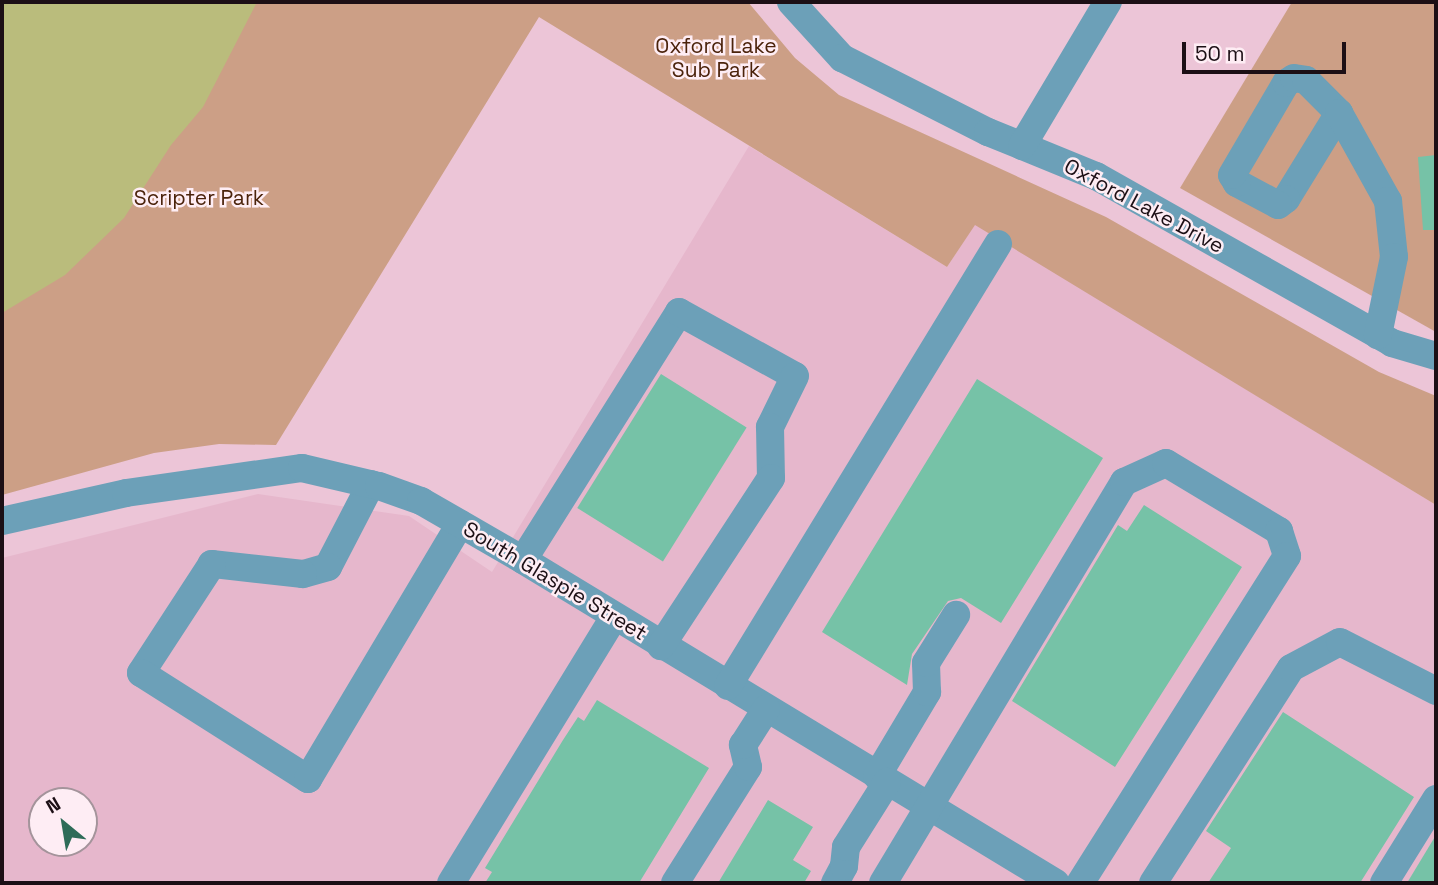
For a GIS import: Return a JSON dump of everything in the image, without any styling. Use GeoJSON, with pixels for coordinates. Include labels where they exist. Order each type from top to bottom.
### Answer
{"type":"FeatureCollection","features":[{"type":"Feature","properties":{"kind":"street","name":"Oxford Lake Drive"},"geometry":{"type":"LineString","coordinates":[[791,2],[842,58],[1022,146],[1096,176],[1378,335],[1436,356]]}},
{"type":"Feature","properties":{"kind":"street"},"geometry":{"type":"LineString","coordinates":[[1022,146],[1108,2]]}},
{"type":"Feature","properties":{"kind":"street"},"geometry":{"type":"LineString","coordinates":[[1339,113],[1388,201],[1394,257],[1378,335]]}},
{"type":"Feature","properties":{"kind":"street"},"geometry":{"type":"LineString","coordinates":[[728,687],[998,244]]}},
{"type":"Feature","properties":{"kind":"street"},"geometry":{"type":"LineString","coordinates":[[523,560],[678,312],[795,376],[770,427],[771,478],[661,646]]}},
{"type":"Feature","properties":{"kind":"street"},"geometry":{"type":"LineString","coordinates":[[883,883],[1124,482],[1166,463],[1279,531],[1287,556],[1080,883]]}},
{"type":"Feature","properties":{"kind":"street","name":"South Glaspie Street"},"geometry":{"type":"LineString","coordinates":[[2,521],[139,491],[302,468],[371,484],[421,501],[1056,883]]}},
{"type":"Feature","properties":{"kind":"street"},"geometry":{"type":"LineString","coordinates":[[371,484],[328,566],[303,574],[212,564],[141,673],[308,779],[460,524]]}},
{"type":"Feature","properties":{"kind":"street"},"geometry":{"type":"LineString","coordinates":[[835,883],[844,866],[846,847],[927,692],[926,663],[956,615]]}},
{"type":"Feature","properties":{"kind":"street"},"geometry":{"type":"LineString","coordinates":[[451,883],[614,617]]}},
{"type":"Feature","properties":{"kind":"street"},"geometry":{"type":"LineString","coordinates":[[1153,883],[1291,668],[1340,642],[1436,691]]}},
{"type":"Feature","properties":{"kind":"street"},"geometry":{"type":"LineString","coordinates":[[675,883],[748,767],[743,745],[766,709]]}},
{"type":"Feature","properties":{"kind":"street"},"geometry":{"type":"LineString","coordinates":[[1384,883],[1436,799]]}},
{"type":"Feature","properties":{"kind":"shaded area"},"geometry":{"type":"Polygon","coordinates":[[[2,2],[257,2],[203,107],[171,145],[124,218],[65,275],[2,313],[2,2]]]}},
{"type":"Feature","properties":{"kind":"shaded area"},"geometry":{"type":"Polygon","coordinates":[[[749,146],[947,267],[975,224],[1436,505],[1436,883],[2,883],[2,558],[258,494],[409,516],[492,572],[749,146]]]}},
{"type":"Feature","properties":{"kind":"green space","name":"Scripter Park"},"geometry":{"type":"Polygon","coordinates":[[[2,2],[748,2],[795,58],[839,95],[1106,217],[1379,372],[1436,396],[1436,505],[975,225],[947,267],[539,17],[276,445],[219,444],[154,453],[2,495],[2,2]]]}},
{"type":"Feature","properties":{"kind":"green space"},"geometry":{"type":"Polygon","coordinates":[[[1292,2],[1436,2],[1436,332],[1180,188],[1292,2]]]}},
{"type":"Feature","properties":{"kind":"building"},"geometry":{"type":"Polygon","coordinates":[[[1436,155],[1436,230],[1423,230],[1418,157],[1436,155]]]}},
{"type":"Feature","properties":{"kind":"building"},"geometry":{"type":"Polygon","coordinates":[[[661,374],[747,428],[663,562],[577,508],[661,374]]]}},
{"type":"Feature","properties":{"kind":"building"},"geometry":{"type":"Polygon","coordinates":[[[977,379],[1103,458],[1001,623],[961,598],[948,601],[912,654],[907,685],[822,632],[977,379]]]}},
{"type":"Feature","properties":{"kind":"building"},"geometry":{"type":"Polygon","coordinates":[[[1144,505],[1242,567],[1115,767],[1012,701],[1118,525],[1127,531],[1144,505]]]}},
{"type":"Feature","properties":{"kind":"building"},"geometry":{"type":"Polygon","coordinates":[[[597,700],[709,768],[639,883],[485,883],[492,872],[485,868],[563,740],[578,717],[584,721],[597,700]]]}},
{"type":"Feature","properties":{"kind":"building"},"geometry":{"type":"Polygon","coordinates":[[[1283,712],[1414,797],[1360,883],[1208,883],[1231,848],[1206,831],[1283,712]]]}},
{"type":"Feature","properties":{"kind":"building"},"geometry":{"type":"Polygon","coordinates":[[[768,800],[813,827],[793,860],[811,871],[804,883],[718,883],[768,800]]]}},
{"type":"Feature","properties":{"kind":"building"},"geometry":{"type":"Polygon","coordinates":[[[1436,835],[1436,883],[1407,883],[1436,835]]]}},
{"type":"Feature","properties":{"kind":"park label","name":"Oxford Lake Sub Park"},"geometry":{"type":"Point","coordinates":[716,58]}}]}
